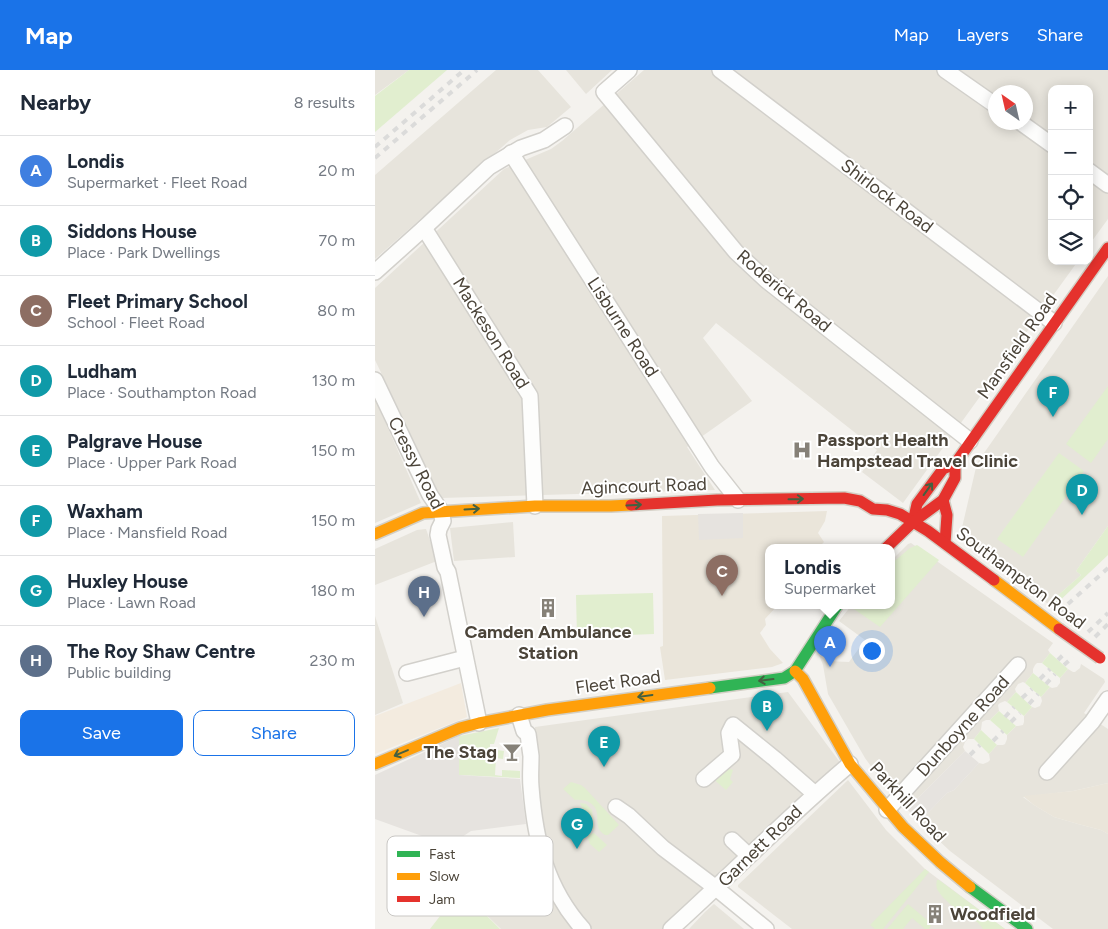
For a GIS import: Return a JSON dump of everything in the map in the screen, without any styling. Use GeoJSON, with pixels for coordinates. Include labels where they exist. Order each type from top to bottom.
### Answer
{"type":"FeatureCollection","features":[{"type":"Feature","properties":{"kind":"main road","name":"Mansfield Road"},"geometry":{"type":"LineString","coordinates":[[913,522],[943,500],[955,478],[955,464],[970,441],[1108,248]]}},
{"type":"Feature","properties":{"kind":"main road","name":"Mansfield Road"},"geometry":{"type":"LineString","coordinates":[[913,522],[917,504],[943,469],[955,464]]}},
{"type":"Feature","properties":{"kind":"main road","name":"Agincourt Road"},"geometry":{"type":"LineString","coordinates":[[375,534],[423,513],[441,511],[535,506],[611,506],[738,500],[843,498],[859,501],[873,509],[887,510],[900,514],[913,522]]}},
{"type":"Feature","properties":{"kind":"main road"},"geometry":{"type":"LineString","coordinates":[[943,500],[947,515],[945,543]]}},
{"type":"Feature","properties":{"kind":"main road"},"geometry":{"type":"LineString","coordinates":[[873,509],[887,524],[896,539]]}},
{"type":"Feature","properties":{"kind":"main road"},"geometry":{"type":"LineString","coordinates":[[890,544],[913,522]]}},
{"type":"Feature","properties":{"kind":"main road","name":"Southampton Road"},"geometry":{"type":"LineString","coordinates":[[913,522],[945,543],[1104,661]]}},
{"type":"Feature","properties":{"kind":"main road"},"geometry":{"type":"LineString","coordinates":[[795,671],[835,609]]}},
{"type":"Feature","properties":{"kind":"main road","name":"Fleet Road"},"geometry":{"type":"LineString","coordinates":[[375,764],[460,728],[479,723],[525,714],[658,694],[784,678],[795,671]]}},
{"type":"Feature","properties":{"kind":"main road","name":"Parkhill Road"},"geometry":{"type":"LineString","coordinates":[[795,671],[803,679],[850,764],[887,810],[940,862],[978,894],[1027,929]]}},
{"type":"Feature","properties":{"kind":"street","name":"Roderick Road"},"geometry":{"type":"LineString","coordinates":[[629,70],[604,92],[736,252],[766,280],[970,441]]}},
{"type":"Feature","properties":{"kind":"street","name":"Shirlock Road"},"geometry":{"type":"LineString","coordinates":[[720,70],[1054,323]]}},
{"type":"Feature","properties":{"kind":"street"},"geometry":{"type":"LineString","coordinates":[[945,70],[988,100]]}},
{"type":"Feature","properties":{"kind":"street"},"geometry":{"type":"LineString","coordinates":[[375,272],[489,167],[521,148],[544,140],[565,126]]}},
{"type":"Feature","properties":{"kind":"street"},"geometry":{"type":"LineString","coordinates":[[1031,130],[1048,142]]}},
{"type":"Feature","properties":{"kind":"street","name":"Lisburne Road"},"geometry":{"type":"LineString","coordinates":[[511,153],[712,467],[738,500]]}},
{"type":"Feature","properties":{"kind":"street"},"geometry":{"type":"LineString","coordinates":[[1093,175],[1108,185]]}},
{"type":"Feature","properties":{"kind":"street","name":"Mackeson Road"},"geometry":{"type":"LineString","coordinates":[[424,228],[531,396],[535,506]]}},
{"type":"Feature","properties":{"kind":"street","name":"Cressy Road"},"geometry":{"type":"LineString","coordinates":[[375,380],[430,495],[441,511],[443,522],[438,535],[445,567],[448,572],[479,723]]}},
{"type":"Feature","properties":{"kind":"street"},"geometry":{"type":"LineString","coordinates":[[407,673],[465,658]]}},
{"type":"Feature","properties":{"kind":"street","name":"Dunboyne Road"},"geometry":{"type":"LineString","coordinates":[[887,810],[1018,665]]}},
{"type":"Feature","properties":{"kind":"street"},"geometry":{"type":"LineString","coordinates":[[1047,772],[1092,722],[1108,699]]}},
{"type":"Feature","properties":{"kind":"street"},"geometry":{"type":"LineString","coordinates":[[525,714],[532,729],[528,734],[531,757],[532,797],[538,836]]}},
{"type":"Feature","properties":{"kind":"street"},"geometry":{"type":"LineString","coordinates":[[705,779],[731,755],[729,733],[733,726],[815,794]]}},
{"type":"Feature","properties":{"kind":"street","name":"Garnett Road"},"geometry":{"type":"LineString","coordinates":[[671,929],[716,888],[748,855],[850,764]]}},
{"type":"Feature","properties":{"kind":"street"},"geometry":{"type":"LineString","coordinates":[[616,808],[629,816],[663,848],[766,929]]}},
{"type":"Feature","properties":{"kind":"street"},"geometry":{"type":"LineString","coordinates":[[732,840],[748,855]]}},
{"type":"Feature","properties":{"kind":"street"},"geometry":{"type":"LineString","coordinates":[[553,884],[576,922],[583,929]]}},
{"type":"Feature","properties":{"kind":"shaded area"},"geometry":{"type":"Polygon","coordinates":[[[375,70],[409,70],[375,95],[375,70]]]}},
{"type":"Feature","properties":{"kind":"shaded area"},"geometry":{"type":"Polygon","coordinates":[[[496,70],[538,70],[571,107],[547,127],[528,130],[510,140],[375,259],[375,175],[496,70]]]}},
{"type":"Feature","properties":{"kind":"shaded area"},"geometry":{"type":"Polygon","coordinates":[[[566,70],[612,70],[586,94],[566,70]]]}},
{"type":"Feature","properties":{"kind":"shaded area"},"geometry":{"type":"Polygon","coordinates":[[[644,70],[1108,70],[1108,219],[1093,240],[1093,85],[1048,85],[1048,265],[1075,265],[903,503],[862,472],[877,450],[716,323],[703,338],[752,401],[687,447],[715,490],[441,498],[375,360],[375,288],[504,169],[551,149],[644,70]]]}},
{"type":"Feature","properties":{"kind":"shaded area"},"geometry":{"type":"Polygon","coordinates":[[[1108,276],[1108,526],[1076,571],[1081,575],[1048,604],[961,532],[977,463],[1108,276]]]}},
{"type":"Feature","properties":{"kind":"shaded area"},"geometry":{"type":"Polygon","coordinates":[[[375,399],[421,503],[375,523],[375,399]]]}},
{"type":"Feature","properties":{"kind":"shaded area"},"geometry":{"type":"Polygon","coordinates":[[[827,511],[825,521],[818,533],[824,542],[822,544],[765,544],[765,609],[774,609],[765,619],[766,625],[760,633],[770,649],[783,663],[772,667],[665,680],[660,647],[663,646],[662,516],[827,511]]]}},
{"type":"Feature","properties":{"kind":"shaded area"},"geometry":{"type":"Polygon","coordinates":[[[743,513],[743,538],[699,540],[698,514],[743,513]]]}},
{"type":"Feature","properties":{"kind":"shaded area"},"geometry":{"type":"Polygon","coordinates":[[[513,522],[515,557],[454,561],[450,528],[513,522]]]}},
{"type":"Feature","properties":{"kind":"shaded area"},"geometry":{"type":"Polygon","coordinates":[[[426,529],[437,561],[375,585],[375,549],[417,530],[426,529]]]}},
{"type":"Feature","properties":{"kind":"shaded area"},"geometry":{"type":"Polygon","coordinates":[[[911,543],[1053,643],[1048,650],[1050,653],[1042,663],[1035,665],[1033,673],[1025,683],[1018,684],[1015,689],[1016,692],[1007,702],[1005,701],[998,705],[999,711],[990,720],[982,722],[981,730],[974,739],[968,739],[965,742],[963,747],[965,751],[907,809],[883,783],[865,758],[828,694],[823,665],[819,655],[827,661],[849,662],[865,640],[839,621],[849,609],[895,609],[895,557],[911,543]]]}},
{"type":"Feature","properties":{"kind":"shaded area"},"geometry":{"type":"Polygon","coordinates":[[[375,616],[403,703],[375,715],[375,616]]]}},
{"type":"Feature","properties":{"kind":"shaded area"},"geometry":{"type":"Polygon","coordinates":[[[1081,664],[1104,679],[1105,682],[1084,713],[1108,729],[1108,783],[1073,791],[1023,797],[1054,817],[1101,830],[1108,834],[1108,929],[1053,929],[950,851],[919,822],[947,793],[954,790],[979,763],[983,764],[990,760],[989,754],[997,745],[1005,744],[1007,735],[1016,726],[1023,725],[1024,716],[1032,707],[1040,706],[1041,697],[1050,687],[1057,687],[1060,683],[1060,678],[1068,669],[1075,672],[1080,668],[1081,664]]]}},
{"type":"Feature","properties":{"kind":"shaded area"},"geometry":{"type":"Polygon","coordinates":[[[461,683],[467,717],[375,754],[375,716],[461,683]]]}},
{"type":"Feature","properties":{"kind":"shaded area"},"geometry":{"type":"Polygon","coordinates":[[[788,692],[842,765],[662,929],[501,929],[487,916],[553,916],[553,836],[543,836],[534,776],[535,727],[788,692]]]}},
{"type":"Feature","properties":{"kind":"shaded area"},"geometry":{"type":"Polygon","coordinates":[[[459,736],[459,775],[520,779],[526,824],[471,831],[464,836],[422,836],[375,819],[375,775],[459,736]]]}},
{"type":"Feature","properties":{"kind":"shaded area"},"geometry":{"type":"Polygon","coordinates":[[[965,751],[979,763],[954,790],[947,793],[919,822],[907,809],[965,751]]]}},
{"type":"Feature","properties":{"kind":"shaded area"},"geometry":{"type":"Polygon","coordinates":[[[848,780],[886,830],[925,869],[1005,929],[792,929],[738,887],[848,780]]]}},
{"type":"Feature","properties":{"kind":"shaded area"},"geometry":{"type":"Polygon","coordinates":[[[1108,783],[1108,834],[1101,830],[1054,817],[1023,796],[1073,791],[1108,783]]]}},
{"type":"Feature","properties":{"kind":"shaded area"},"geometry":{"type":"Polygon","coordinates":[[[714,904],[744,929],[689,929],[714,904]]]}},
{"type":"Feature","properties":{"kind":"green space"},"geometry":{"type":"Polygon","coordinates":[[[409,70],[447,70],[375,132],[375,96],[409,70]]]}},
{"type":"Feature","properties":{"kind":"green space"},"geometry":{"type":"Polygon","coordinates":[[[1108,386],[1108,439],[1091,463],[1066,444],[1108,386]]]}},
{"type":"Feature","properties":{"kind":"green space"},"geometry":{"type":"Polygon","coordinates":[[[1059,453],[1084,471],[1023,557],[997,539],[1059,453]]]}},
{"type":"Feature","properties":{"kind":"green space"},"geometry":{"type":"Polygon","coordinates":[[[1108,526],[1108,555],[1053,607],[1048,604],[1081,575],[1076,571],[1108,526]]]}},
{"type":"Feature","properties":{"kind":"green space"},"geometry":{"type":"Polygon","coordinates":[[[917,545],[939,560],[880,627],[854,609],[895,609],[895,561],[910,548],[917,545]]]}},
{"type":"Feature","properties":{"kind":"green space"},"geometry":{"type":"Polygon","coordinates":[[[653,593],[654,634],[577,637],[576,595],[653,593]]]}},
{"type":"Feature","properties":{"kind":"green space"},"geometry":{"type":"Polygon","coordinates":[[[1050,653],[1068,669],[1060,678],[1042,663],[1050,653]]]}},
{"type":"Feature","properties":{"kind":"green space"},"geometry":{"type":"Polygon","coordinates":[[[1033,673],[1050,687],[1041,697],[1025,683],[1033,673]]]}},
{"type":"Feature","properties":{"kind":"green space"},"geometry":{"type":"Polygon","coordinates":[[[1016,692],[1032,707],[1024,716],[1007,702],[1016,692]]]}},
{"type":"Feature","properties":{"kind":"green space"},"geometry":{"type":"Polygon","coordinates":[[[999,711],[1016,726],[1007,735],[990,720],[999,711]]]}},
{"type":"Feature","properties":{"kind":"green space"},"geometry":{"type":"Polygon","coordinates":[[[499,728],[494,744],[490,744],[490,749],[504,751],[503,759],[496,758],[495,775],[502,776],[502,770],[520,771],[520,778],[459,775],[459,736],[499,728]]]}},
{"type":"Feature","properties":{"kind":"green space"},"geometry":{"type":"Polygon","coordinates":[[[981,730],[997,745],[989,754],[974,739],[981,730]]]}},
{"type":"Feature","properties":{"kind":"green space"},"geometry":{"type":"Polygon","coordinates":[[[724,767],[733,770],[730,779],[733,782],[726,790],[711,777],[724,767]]]}},
{"type":"Feature","properties":{"kind":"green space"},"geometry":{"type":"Polygon","coordinates":[[[571,782],[585,788],[619,825],[608,835],[602,833],[599,828],[594,806],[582,800],[575,800],[563,789],[571,782]]]}},
{"type":"Feature","properties":{"kind":"green space"},"geometry":{"type":"Polygon","coordinates":[[[580,803],[586,804],[592,810],[594,829],[589,829],[585,811],[580,803]]]}},
{"type":"Feature","properties":{"kind":"green space"},"geometry":{"type":"Polygon","coordinates":[[[594,833],[607,845],[599,852],[590,844],[587,835],[594,833]]]}},
{"type":"Feature","properties":{"kind":"green space"},"geometry":{"type":"Polygon","coordinates":[[[925,869],[929,872],[883,929],[875,929],[870,925],[925,869]]]}},
{"type":"Feature","properties":{"kind":"green space"},"geometry":{"type":"Polygon","coordinates":[[[937,880],[1005,929],[983,929],[977,922],[961,913],[944,898],[937,889],[937,880]]]}},
{"type":"Feature","properties":{"kind":"green space"},"geometry":{"type":"Polygon","coordinates":[[[908,904],[932,924],[929,929],[925,929],[912,918],[903,929],[887,929],[908,904]]]}},
{"type":"Feature","properties":{"kind":"green space"},"geometry":{"type":"Polygon","coordinates":[[[440,916],[487,916],[500,929],[430,929],[440,916]]]}},
{"type":"Feature","properties":{"kind":"railway"},"geometry":{"type":"LineString","coordinates":[[375,147],[464,70]]}},
{"type":"Feature","properties":{"kind":"railway"},"geometry":{"type":"LineString","coordinates":[[375,158],[477,70]]}},
{"type":"Feature","properties":{"kind":"railway"},"geometry":{"type":"LineString","coordinates":[[1059,612],[1108,568]]}},
{"type":"Feature","properties":{"kind":"railway"},"geometry":{"type":"LineString","coordinates":[[1088,632],[1108,613]]}},
{"type":"Feature","properties":{"kind":"railway"},"geometry":{"type":"LineString","coordinates":[[1095,637],[1108,624]]}},
{"type":"Feature","properties":{"kind":"railway"},"geometry":{"type":"LineString","coordinates":[[1058,660],[1066,652]]}},
{"type":"Feature","properties":{"kind":"railway"},"geometry":{"type":"LineString","coordinates":[[1064,665],[1073,657]]}},
{"type":"Feature","properties":{"kind":"railway"},"geometry":{"type":"LineString","coordinates":[[1040,679],[1050,669]]}},
{"type":"Feature","properties":{"kind":"railway"},"geometry":{"type":"LineString","coordinates":[[1046,684],[1055,674]]}},
{"type":"Feature","properties":{"kind":"railway"},"geometry":{"type":"LineString","coordinates":[[1022,698],[1032,689]]}},
{"type":"Feature","properties":{"kind":"railway"},"geometry":{"type":"LineString","coordinates":[[1029,704],[1038,694]]}},
{"type":"Feature","properties":{"kind":"railway"},"geometry":{"type":"LineString","coordinates":[[1005,717],[1014,707]]}},
{"type":"Feature","properties":{"kind":"railway"},"geometry":{"type":"LineString","coordinates":[[1011,722],[1020,713]]}},
{"type":"Feature","properties":{"kind":"railway"},"geometry":{"type":"LineString","coordinates":[[993,741],[1003,731]]}},
{"type":"Feature","properties":{"kind":"railway"},"geometry":{"type":"LineString","coordinates":[[970,755],[980,745]]}},
{"type":"Feature","properties":{"kind":"traffic: fast"},"geometry":{"type":"LineString","coordinates":[[710,688],[784,678],[795,671],[835,609]]}},
{"type":"Feature","properties":{"kind":"traffic: fast"},"geometry":{"type":"LineString","coordinates":[[970,887],[1027,929]]}},
{"type":"Feature","properties":{"kind":"traffic: slow"},"geometry":{"type":"LineString","coordinates":[[375,534],[423,513],[535,506],[631,505]]}},
{"type":"Feature","properties":{"kind":"traffic: slow"},"geometry":{"type":"LineString","coordinates":[[994,580],[1059,629]]}},
{"type":"Feature","properties":{"kind":"traffic: slow"},"geometry":{"type":"LineString","coordinates":[[795,671],[803,679],[850,764],[903,827],[970,887]]}},
{"type":"Feature","properties":{"kind":"traffic: slow"},"geometry":{"type":"LineString","coordinates":[[375,764],[460,728],[479,723],[547,710],[710,688]]}},
{"type":"Feature","properties":{"kind":"traffic: jam"},"geometry":{"type":"LineString","coordinates":[[913,522],[917,504],[943,469],[955,464],[1108,248]]}},
{"type":"Feature","properties":{"kind":"traffic: jam"},"geometry":{"type":"LineString","coordinates":[[890,544],[913,522],[943,500],[955,478],[955,464]]}},
{"type":"Feature","properties":{"kind":"traffic: jam"},"geometry":{"type":"LineString","coordinates":[[631,505],[717,500],[844,498],[860,501],[873,509],[887,510],[900,514],[928,531],[994,580]]}},
{"type":"Feature","properties":{"kind":"traffic: jam"},"geometry":{"type":"LineString","coordinates":[[943,500],[947,515],[945,543]]}},
{"type":"Feature","properties":{"kind":"traffic: jam"},"geometry":{"type":"LineString","coordinates":[[1059,629],[1100,658]]}},
{"type":"Feature","properties":{"kind":"place","name":"Waxham"},"geometry":{"type":"Point","coordinates":[1053,417]}},
{"type":"Feature","properties":{"kind":"place","name":"Passport Health Hampstead Travel Clinic"},"geometry":{"type":"Point","coordinates":[802,450]}},
{"type":"Feature","properties":{"kind":"place","name":"Ludham"},"geometry":{"type":"Point","coordinates":[1082,515]}},
{"type":"Feature","properties":{"kind":"place","name":"Fleet Primary School"},"geometry":{"type":"Point","coordinates":[722,596]}},
{"type":"Feature","properties":{"kind":"place","name":"Camden Ambulance Station"},"geometry":{"type":"Point","coordinates":[548,608]}},
{"type":"Feature","properties":{"kind":"place","name":"The Roy Shaw Centre"},"geometry":{"type":"Point","coordinates":[424,617]}},
{"type":"Feature","properties":{"kind":"place","name":"Londis"},"geometry":{"type":"Point","coordinates":[830,667]}},
{"type":"Feature","properties":{"kind":"place","name":"Siddons House"},"geometry":{"type":"Point","coordinates":[767,731]}},
{"type":"Feature","properties":{"kind":"place","name":"The Stag"},"geometry":{"type":"Point","coordinates":[512,752]}},
{"type":"Feature","properties":{"kind":"place","name":"Palgrave House"},"geometry":{"type":"Point","coordinates":[604,767]}},
{"type":"Feature","properties":{"kind":"place","name":"Huxley House"},"geometry":{"type":"Point","coordinates":[577,849]}},
{"type":"Feature","properties":{"kind":"place","name":"Woodfield"},"geometry":{"type":"Point","coordinates":[935,914]}}]}
